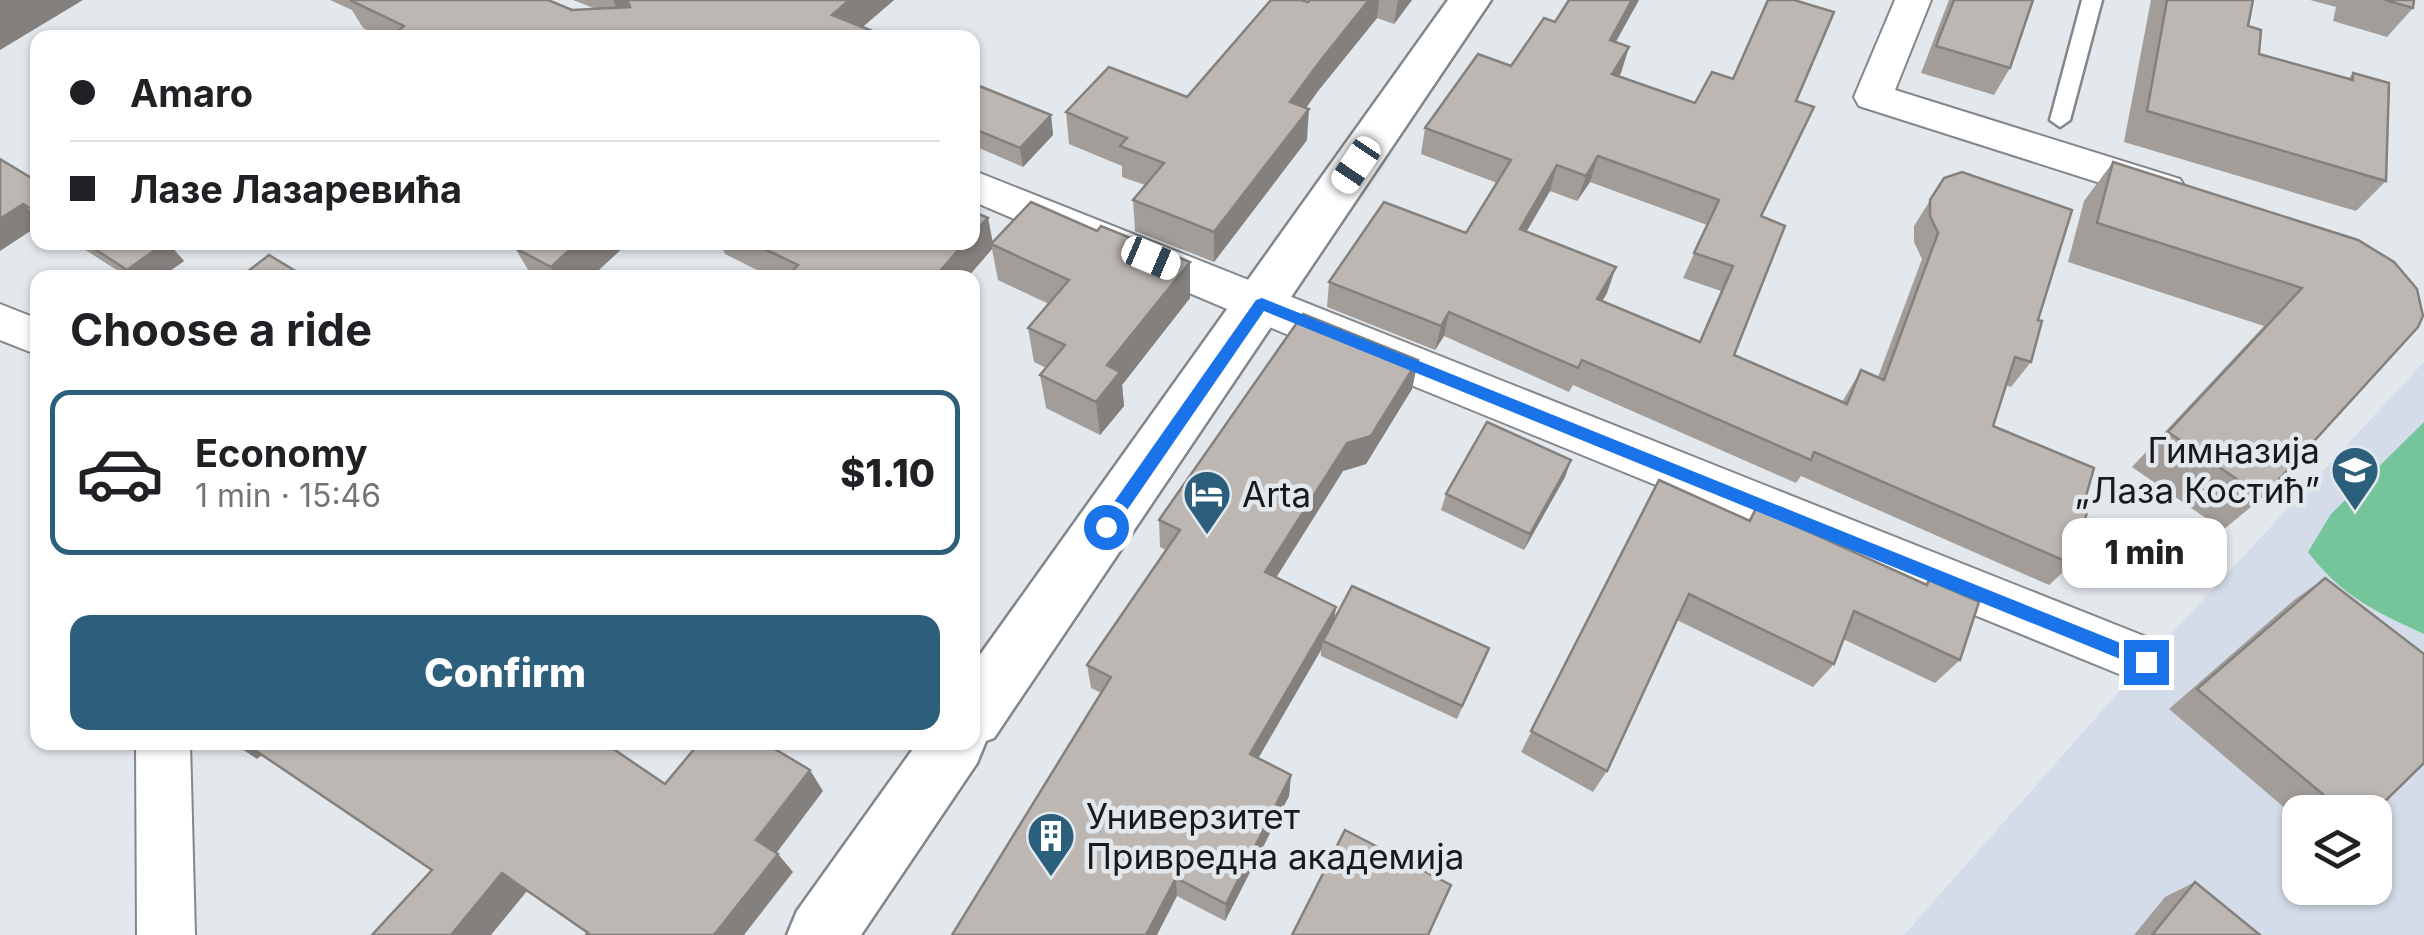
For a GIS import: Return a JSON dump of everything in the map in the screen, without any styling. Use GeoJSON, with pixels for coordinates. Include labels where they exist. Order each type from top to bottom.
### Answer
{"type":"FeatureCollection","features":[{"type":"Feature","properties":{"kind":"street"},"geometry":{"type":"LineString","coordinates":[[980,707],[1470,0]]}},
{"type":"Feature","properties":{"kind":"street"},"geometry":{"type":"LineString","coordinates":[[1913,0],[1873,96],[2206,202]]}},
{"type":"Feature","properties":{"kind":"street"},"geometry":{"type":"LineString","coordinates":[[980,187],[2146,662]]}},
{"type":"Feature","properties":{"kind":"street"},"geometry":{"type":"LineString","coordinates":[[0,321],[30,334]]}},
{"type":"Feature","properties":{"kind":"street"},"geometry":{"type":"LineString","coordinates":[[164,750],[166,935]]}},
{"type":"Feature","properties":{"kind":"street"},"geometry":{"type":"LineString","coordinates":[[821,935],[950,750]]}},
{"type":"Feature","properties":{"kind":"lane"},"geometry":{"type":"LineString","coordinates":[[2060,120],[2092,0]]}},
{"type":"Feature","properties":{"kind":"shaded area","name":"Гимназија „Лаза Костић”"},"geometry":{"type":"Polygon","coordinates":[[[2424,362],[2424,935],[1904,935],[2146,661],[2424,362]]]}},
{"type":"Feature","properties":{"kind":"green space"},"geometry":{"type":"Polygon","coordinates":[[[2424,422],[2424,634],[2360,601],[2333,580],[2308,552],[2331,514],[2424,422]]]}},
{"type":"Feature","properties":{"kind":"building"},"geometry":{"type":"Polygon","coordinates":[[[350,0],[548,0],[572,10],[630,7],[629,0],[849,0],[832,15],[870,30],[399,30],[404,26],[350,0]]]}},
{"type":"Feature","properties":{"kind":"building"},"geometry":{"type":"Polygon","coordinates":[[[1271,0],[1369,0],[1290,102],[1309,109],[1214,232],[1133,200],[1164,163],[1120,146],[1127,138],[1066,112],[1109,67],[1187,97],[1271,0]]]}},
{"type":"Feature","properties":{"kind":"building"},"geometry":{"type":"Polygon","coordinates":[[[1569,0],[1632,0],[1610,40],[1629,47],[1612,74],[1695,103],[1712,72],[1733,79],[1768,0],[1794,0],[1834,12],[1796,101],[1814,107],[1761,216],[1785,226],[1734,355],[1847,404],[1861,370],[1884,380],[1938,233],[1930,216],[1930,200],[1944,178],[1962,172],[2072,210],[2038,320],[2042,321],[2031,362],[2015,357],[1993,426],[2094,468],[2084,503],[2089,505],[2072,564],[1814,452],[1811,460],[1582,360],[1578,368],[1449,312],[1441,326],[1329,282],[1384,202],[1466,233],[1511,160],[1425,128],[1478,54],[1511,66],[1544,18],[1555,22],[1569,0]],[[1598,156],[1586,176],[1557,165],[1520,229],[1616,267],[1597,299],[1700,342],[1733,266],[1694,253],[1719,200],[1598,156]]]}},
{"type":"Feature","properties":{"kind":"building"},"geometry":{"type":"Polygon","coordinates":[[[1954,0],[2033,0],[2010,68],[1936,46],[1954,0]]]}},
{"type":"Feature","properties":{"kind":"building"},"geometry":{"type":"Polygon","coordinates":[[[2167,0],[2253,0],[2248,26],[2261,30],[2259,54],[2353,80],[2353,73],[2389,83],[2386,181],[2147,111],[2167,0]]]}},
{"type":"Feature","properties":{"kind":"building"},"geometry":{"type":"Polygon","coordinates":[[[2385,0],[2414,0],[2413,8],[2385,0]]]}},
{"type":"Feature","properties":{"kind":"building"},"geometry":{"type":"Polygon","coordinates":[[[980,86],[1051,115],[1020,148],[980,131],[980,86]]]}},
{"type":"Feature","properties":{"kind":"building"},"geometry":{"type":"Polygon","coordinates":[[[0,159],[30,177],[30,208],[23,204],[0,219],[0,159]]]}},
{"type":"Feature","properties":{"kind":"building"},"geometry":{"type":"Polygon","coordinates":[[[2113,162],[2358,240],[2394,262],[2417,289],[2423,316],[2418,327],[2263,497],[2168,432],[2302,288],[2097,223],[2113,162]]]}},
{"type":"Feature","properties":{"kind":"building"},"geometry":{"type":"Polygon","coordinates":[[[1031,202],[1097,231],[1101,226],[1190,262],[1107,365],[1120,372],[1096,402],[1040,375],[1065,345],[1028,328],[1069,280],[991,244],[1031,202]]]}},
{"type":"Feature","properties":{"kind":"building"},"geometry":{"type":"Polygon","coordinates":[[[96,250],[155,250],[127,270],[96,250]]]}},
{"type":"Feature","properties":{"kind":"building"},"geometry":{"type":"Polygon","coordinates":[[[519,250],[569,250],[551,267],[519,250]]]}},
{"type":"Feature","properties":{"kind":"building"},"geometry":{"type":"Polygon","coordinates":[[[767,250],[958,250],[941,270],[793,270],[798,265],[767,250]]]}},
{"type":"Feature","properties":{"kind":"building"},"geometry":{"type":"Polygon","coordinates":[[[269,255],[294,270],[249,270],[269,255]]]}},
{"type":"Feature","properties":{"kind":"building"},"geometry":{"type":"Polygon","coordinates":[[[1303,314],[1418,360],[1371,436],[1347,443],[1265,572],[1336,607],[1250,754],[1291,775],[1226,904],[1176,878],[1146,935],[952,935],[1111,677],[1087,665],[1180,530],[1159,520],[1303,314]]]}},
{"type":"Feature","properties":{"kind":"building"},"geometry":{"type":"Polygon","coordinates":[[[1487,422],[1571,460],[1530,534],[1446,494],[1487,422]]]}},
{"type":"Feature","properties":{"kind":"building"},"geometry":{"type":"Polygon","coordinates":[[[1659,480],[1750,521],[1756,508],[1927,585],[1929,580],[1979,602],[1960,660],[1854,611],[1834,664],[1689,594],[1607,771],[1531,731],[1659,480]]]}},
{"type":"Feature","properties":{"kind":"building"},"geometry":{"type":"Polygon","coordinates":[[[2325,578],[2424,654],[2424,763],[2391,795],[2324,795],[2197,689],[2325,578]]]}},
{"type":"Feature","properties":{"kind":"building"},"geometry":{"type":"Polygon","coordinates":[[[1352,586],[1489,648],[1462,706],[1323,641],[1352,586]]]}},
{"type":"Feature","properties":{"kind":"building"},"geometry":{"type":"Polygon","coordinates":[[[255,750],[615,750],[665,784],[693,750],[776,750],[810,770],[756,840],[778,854],[714,935],[586,935],[502,873],[451,935],[372,935],[432,870],[255,750]]]}},
{"type":"Feature","properties":{"kind":"building"},"geometry":{"type":"Polygon","coordinates":[[[1345,830],[1451,885],[1428,935],[1292,935],[1345,830]]]}},
{"type":"Feature","properties":{"kind":"building"},"geometry":{"type":"Polygon","coordinates":[[[2195,882],[2260,935],[2152,935],[2195,882]]]}},
{"type":"Feature","properties":{"kind":"place","name":"Гимназија „Лаза Костић”"},"geometry":{"type":"Point","coordinates":[2355,512]}},
{"type":"Feature","properties":{"kind":"place","name":"Arta"},"geometry":{"type":"Point","coordinates":[1207,536]}},
{"type":"Feature","properties":{"kind":"place","name":"Универзитет Привредна академија"},"geometry":{"type":"Point","coordinates":[1051,878]}},
{"type":"Feature","properties":{"kind":"route"},"geometry":{"type":"LineString","coordinates":[[1106,527],[1262,304],[2146,662]]}}]}
